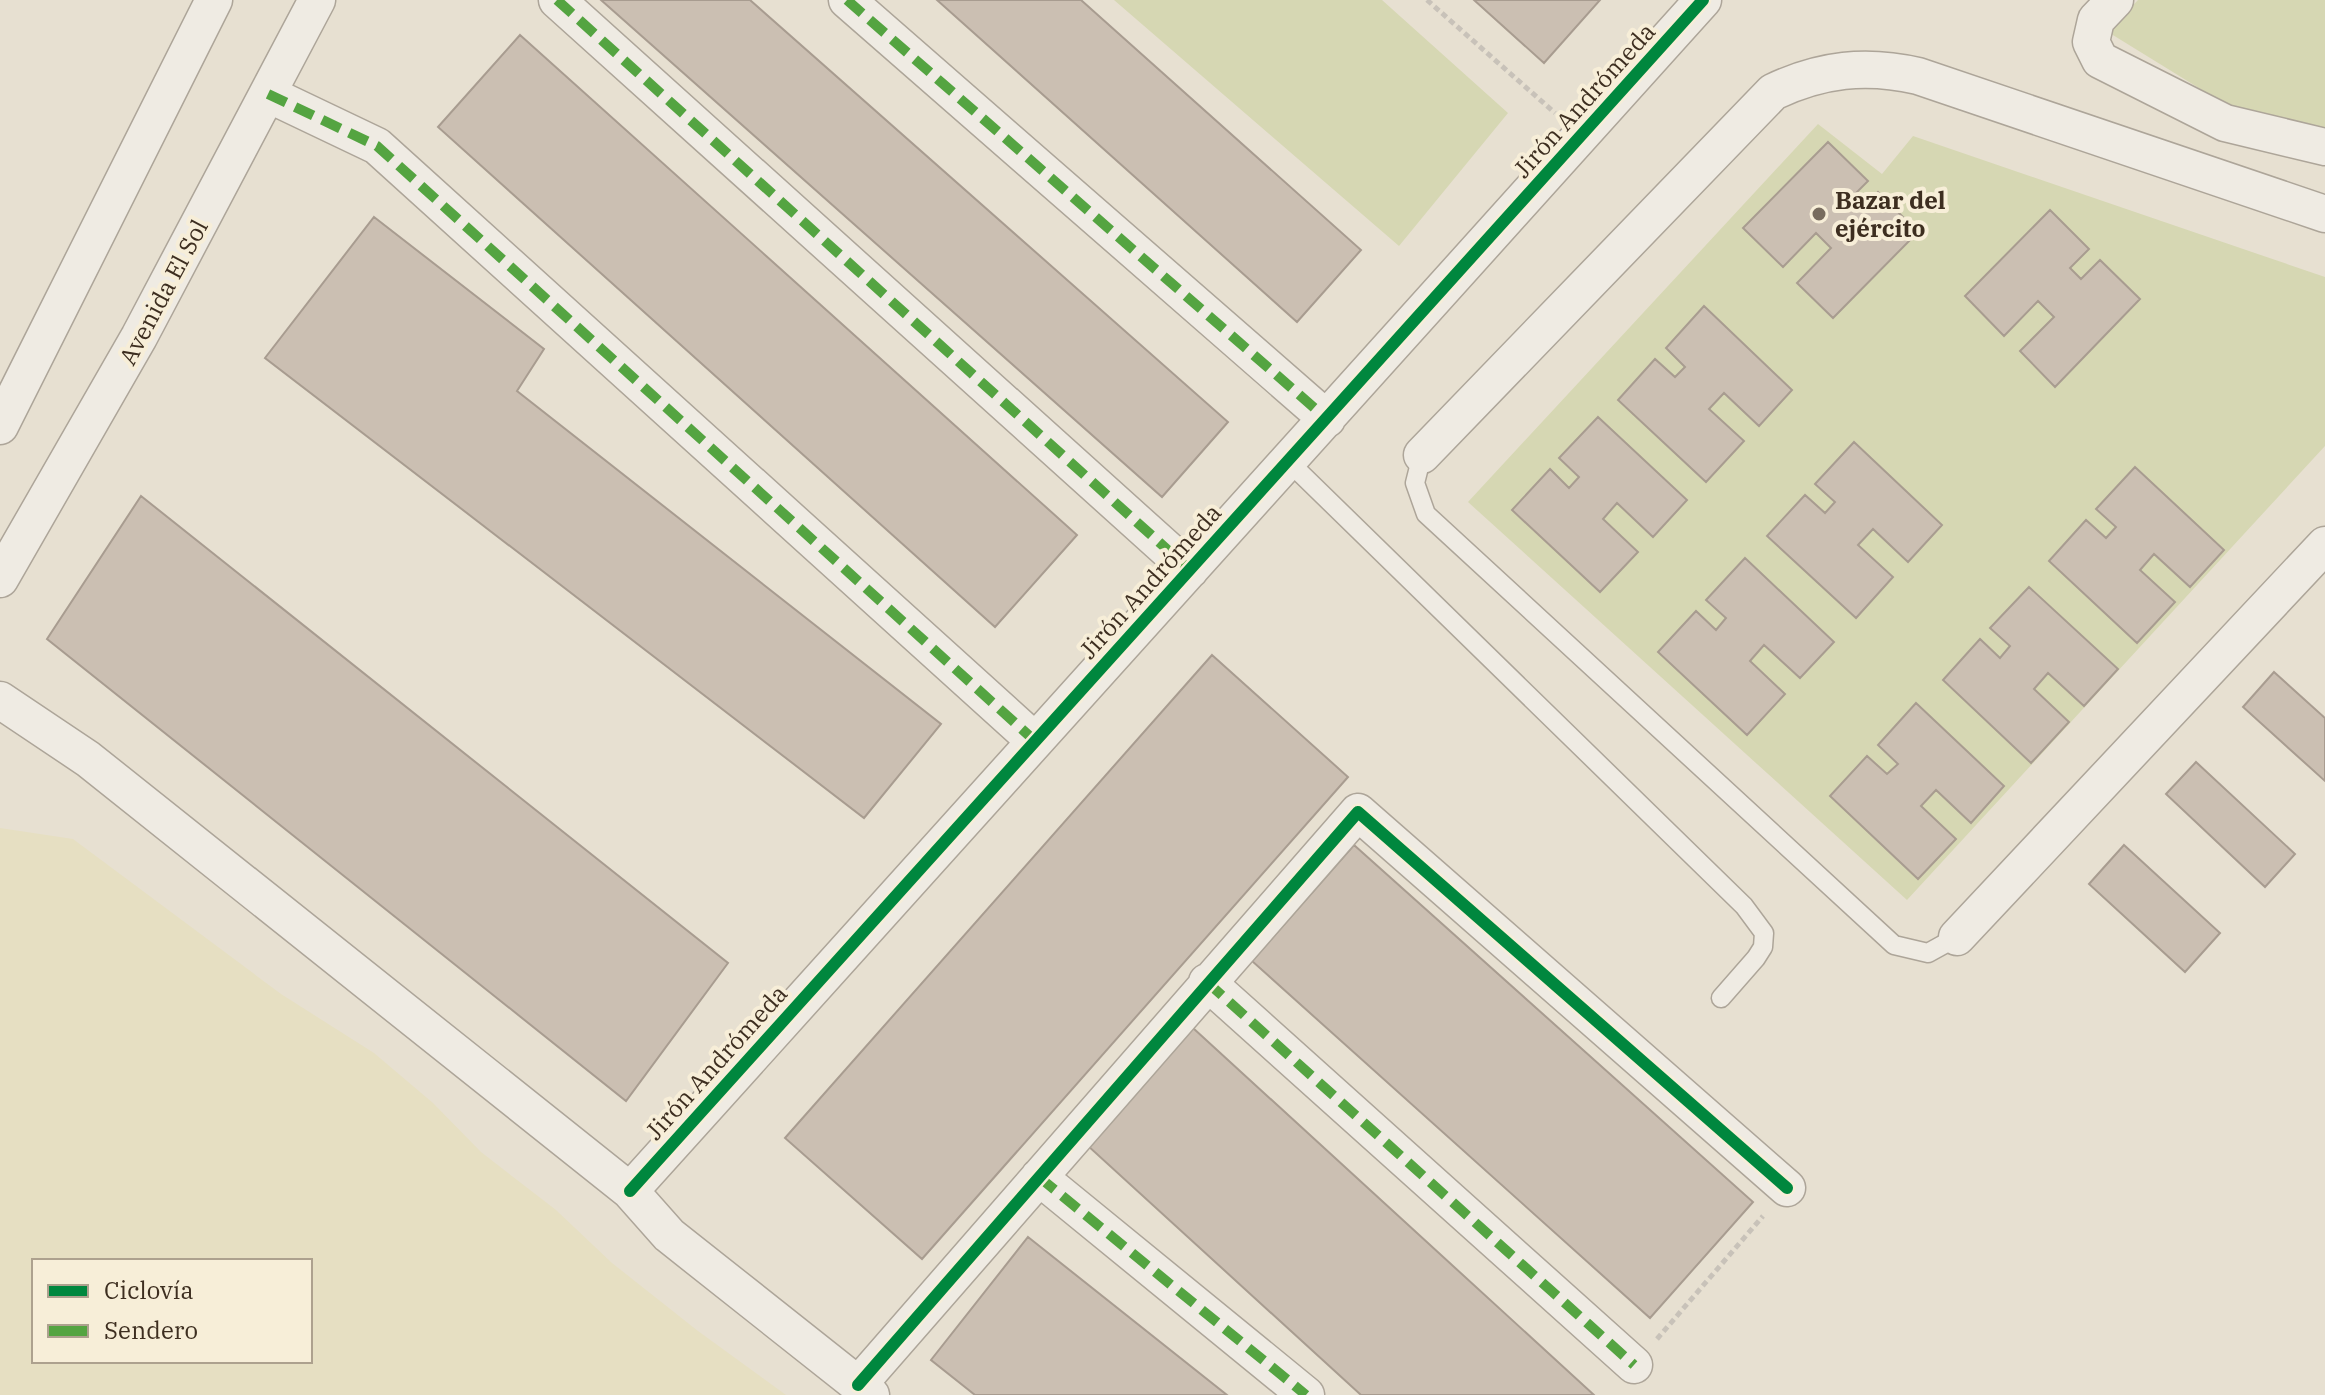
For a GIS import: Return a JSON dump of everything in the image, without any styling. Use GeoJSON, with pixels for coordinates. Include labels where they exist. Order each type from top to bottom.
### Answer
{"type":"FeatureCollection","features":[{"type":"Feature","properties":{"kind":"street"},"geometry":{"type":"LineString","coordinates":[[0,426],[214,0]]}},
{"type":"Feature","properties":{"kind":"street","name":"Avenida El Sol"},"geometry":{"type":"LineString","coordinates":[[0,579],[94,420],[317,0]]}},
{"type":"Feature","properties":{"kind":"street"},"geometry":{"type":"LineString","coordinates":[[557,0],[1190,570]]}},
{"type":"Feature","properties":{"kind":"street"},"geometry":{"type":"LineString","coordinates":[[847,0],[1327,419]]}},
{"type":"Feature","properties":{"kind":"street","name":"Jirón Andrómeda"},"geometry":{"type":"LineString","coordinates":[[630,1191],[1703,0]]}},
{"type":"Feature","properties":{"kind":"street"},"geometry":{"type":"LineString","coordinates":[[2106,10],[2091,42],[2100,60],[2225,123],[2325,147]]}},
{"type":"Feature","properties":{"kind":"street"},"geometry":{"type":"LineString","coordinates":[[1422,455],[1773,92],[1799,79],[1858,68],[1889,69],[1918,76],[2325,214]]}},
{"type":"Feature","properties":{"kind":"street"},"geometry":{"type":"LineString","coordinates":[[268,94],[377,146],[1035,741]]}},
{"type":"Feature","properties":{"kind":"street"},"geometry":{"type":"LineString","coordinates":[[1957,937],[2325,545]]}},
{"type":"Feature","properties":{"kind":"street"},"geometry":{"type":"LineString","coordinates":[[0,700],[88,759],[630,1191],[669,1235],[865,1390],[1039,1177],[1358,812],[1787,1188]]}},
{"type":"Feature","properties":{"kind":"street"},"geometry":{"type":"LineString","coordinates":[[1207,982],[1634,1365]]}},
{"type":"Feature","properties":{"kind":"street"},"geometry":{"type":"LineString","coordinates":[[1039,1177],[1306,1395]]}},
{"type":"Feature","properties":{"kind":"lane"},"geometry":{"type":"LineString","coordinates":[[1422,455],[1415,483],[1426,514],[1894,945],[1928,953],[1957,937]]}},
{"type":"Feature","properties":{"kind":"lane"},"geometry":{"type":"LineString","coordinates":[[1288,461],[1744,906],[1764,933],[1763,947],[1721,998]]}},
{"type":"Feature","properties":{"kind":"path"},"geometry":{"type":"LineString","coordinates":[[1427,0],[1582,136]]}},
{"type":"Feature","properties":{"kind":"path"},"geometry":{"type":"LineString","coordinates":[[1634,1365],[1787,1188]]}},
{"type":"Feature","properties":{"kind":"shaded area"},"geometry":{"type":"Polygon","coordinates":[[[0,828],[73,839],[281,994],[374,1053],[433,1103],[481,1152],[556,1210],[612,1263],[786,1395],[0,1395],[0,828]]]}},
{"type":"Feature","properties":{"kind":"green space"},"geometry":{"type":"Polygon","coordinates":[[[1114,0],[1382,0],[1508,113],[1399,246],[1114,0]]]}},
{"type":"Feature","properties":{"kind":"green space"},"geometry":{"type":"Polygon","coordinates":[[[2138,0],[2325,0],[2325,128],[2228,106],[2108,32],[2138,0]]]}},
{"type":"Feature","properties":{"kind":"green space"},"geometry":{"type":"Polygon","coordinates":[[[1818,124],[1882,174],[1913,136],[2325,277],[2325,446],[1907,900],[1468,502],[1818,124]]]}},
{"type":"Feature","properties":{"kind":"building"},"geometry":{"type":"Polygon","coordinates":[[[601,0],[750,0],[1228,422],[1162,497],[601,0]]]}},
{"type":"Feature","properties":{"kind":"building"},"geometry":{"type":"Polygon","coordinates":[[[937,0],[1081,0],[1361,250],[1297,322],[937,0]]]}},
{"type":"Feature","properties":{"kind":"building"},"geometry":{"type":"Polygon","coordinates":[[[1474,0],[1600,0],[1544,63],[1474,0]]]}},
{"type":"Feature","properties":{"kind":"building"},"geometry":{"type":"Polygon","coordinates":[[[520,35],[1077,535],[995,627],[438,127],[520,35]]]}},
{"type":"Feature","properties":{"kind":"building"},"geometry":{"type":"Polygon","coordinates":[[[1828,142],[1868,181],[1849,200],[1859,211],[1878,192],[1918,232],[1833,318],[1797,283],[1831,248],[1816,233],[1783,267],[1743,228],[1828,142]]]}},
{"type":"Feature","properties":{"kind":"building"},"geometry":{"type":"Polygon","coordinates":[[[2050,210],[2089,249],[2070,268],[2081,279],[2100,260],[2140,299],[2055,387],[2020,351],[2054,317],[2038,301],[2004,336],[1965,296],[2050,210]]]}},
{"type":"Feature","properties":{"kind":"building"},"geometry":{"type":"Polygon","coordinates":[[[374,217],[544,349],[517,391],[941,724],[864,818],[265,358],[374,217]]]}},
{"type":"Feature","properties":{"kind":"building"},"geometry":{"type":"Polygon","coordinates":[[[1704,306],[1792,390],[1759,426],[1724,393],[1709,409],[1744,441],[1706,482],[1618,400],[1655,359],[1675,377],[1685,367],[1666,348],[1704,306]]]}},
{"type":"Feature","properties":{"kind":"building"},"geometry":{"type":"Polygon","coordinates":[[[1598,417],[1687,500],[1653,537],[1617,503],[1603,519],[1638,552],[1600,592],[1512,510],[1550,469],[1569,488],[1579,477],[1559,458],[1598,417]]]}},
{"type":"Feature","properties":{"kind":"building"},"geometry":{"type":"Polygon","coordinates":[[[1854,442],[1942,525],[1908,562],[1873,529],[1858,545],[1893,577],[1856,618],[1767,536],[1805,495],[1825,513],[1835,502],[1815,484],[1854,442]]]}},
{"type":"Feature","properties":{"kind":"building"},"geometry":{"type":"Polygon","coordinates":[[[2135,467],[2224,550],[2190,587],[2154,554],[2140,570],[2175,602],[2137,643],[2049,561],[2086,520],[2106,538],[2116,527],[2096,509],[2135,467]]]}},
{"type":"Feature","properties":{"kind":"building"},"geometry":{"type":"Polygon","coordinates":[[[141,496],[728,963],[626,1101],[47,639],[141,496]]]}},
{"type":"Feature","properties":{"kind":"building"},"geometry":{"type":"Polygon","coordinates":[[[1745,558],[1834,642],[1800,678],[1764,645],[1750,661],[1785,694],[1747,735],[1658,652],[1696,611],[1716,630],[1726,618],[1706,600],[1745,558]]]}},
{"type":"Feature","properties":{"kind":"building"},"geometry":{"type":"Polygon","coordinates":[[[2029,587],[2118,669],[2084,706],[2048,673],[2034,689],[2069,722],[2031,763],[1943,680],[1980,639],[2000,658],[2010,646],[1990,628],[2029,587]]]}},
{"type":"Feature","properties":{"kind":"building"},"geometry":{"type":"Polygon","coordinates":[[[1212,655],[1348,777],[922,1259],[785,1138],[1212,655]]]}},
{"type":"Feature","properties":{"kind":"building"},"geometry":{"type":"Polygon","coordinates":[[[2274,672],[2325,718],[2325,781],[2243,707],[2274,672]]]}},
{"type":"Feature","properties":{"kind":"building"},"geometry":{"type":"Polygon","coordinates":[[[1916,703],[2004,786],[1971,823],[1936,790],[1921,806],[1956,839],[1918,879],[1830,796],[1867,756],[1887,774],[1898,764],[1878,745],[1916,703]]]}},
{"type":"Feature","properties":{"kind":"building"},"geometry":{"type":"Polygon","coordinates":[[[2196,762],[2295,854],[2265,887],[2166,794],[2196,762]]]}},
{"type":"Feature","properties":{"kind":"building"},"geometry":{"type":"Polygon","coordinates":[[[1354,845],[1753,1202],[1650,1318],[1252,961],[1354,845]]]}},
{"type":"Feature","properties":{"kind":"building"},"geometry":{"type":"Polygon","coordinates":[[[2124,845],[2220,933],[2185,972],[2089,884],[2124,845]]]}},
{"type":"Feature","properties":{"kind":"building"},"geometry":{"type":"Polygon","coordinates":[[[1193,1028],[1594,1395],[1361,1395],[1087,1145],[1193,1028]]]}},
{"type":"Feature","properties":{"kind":"building"},"geometry":{"type":"Polygon","coordinates":[[[1028,1237],[1227,1395],[975,1395],[931,1360],[1028,1237]]]}},
{"type":"Feature","properties":{"kind":"marked path"},"geometry":{"type":"LineString","coordinates":[[557,0],[1190,570]]}},
{"type":"Feature","properties":{"kind":"marked path"},"geometry":{"type":"LineString","coordinates":[[847,0],[1327,419]]}},
{"type":"Feature","properties":{"kind":"marked path"},"geometry":{"type":"LineString","coordinates":[[268,94],[377,146],[1035,741]]}},
{"type":"Feature","properties":{"kind":"marked path"},"geometry":{"type":"LineString","coordinates":[[1207,982],[1634,1365]]}},
{"type":"Feature","properties":{"kind":"marked path"},"geometry":{"type":"LineString","coordinates":[[1039,1177],[1306,1395]]}},
{"type":"Feature","properties":{"kind":"cycle path"},"geometry":{"type":"LineString","coordinates":[[630,1191],[1703,0]]}},
{"type":"Feature","properties":{"kind":"cycle path"},"geometry":{"type":"LineString","coordinates":[[858,1385],[1358,812],[1787,1188]]}},
{"type":"Feature","properties":{"kind":"place","name":"Bazar del ejército"},"geometry":{"type":"Point","coordinates":[1819,214]}}]}
